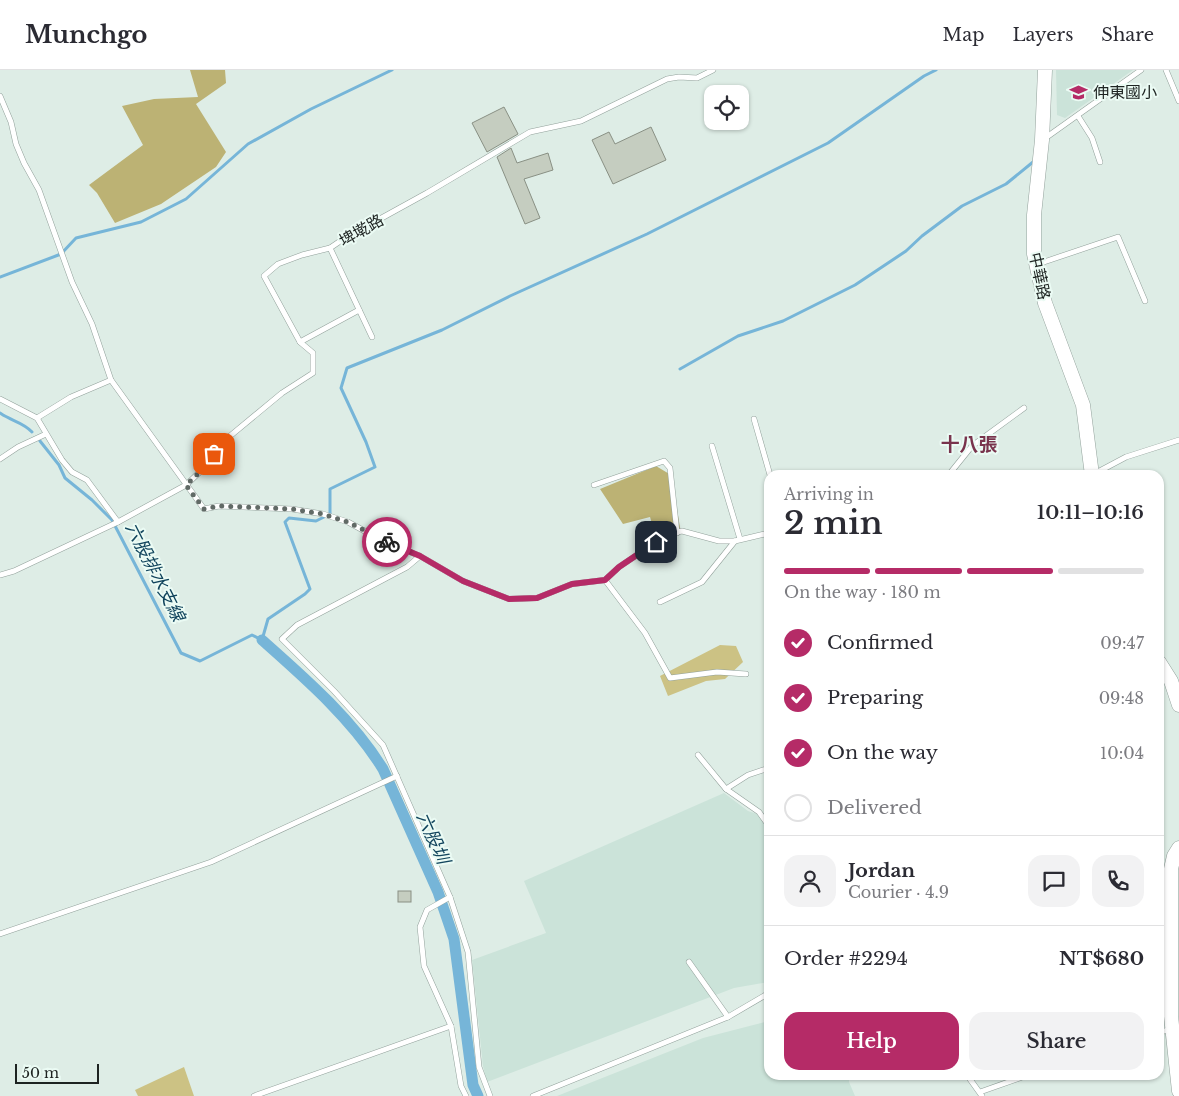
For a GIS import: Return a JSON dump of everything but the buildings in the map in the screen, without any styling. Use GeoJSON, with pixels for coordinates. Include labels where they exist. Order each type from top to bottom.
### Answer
{"type":"FeatureCollection","features":[{"type":"Feature","properties":{"kind":"street","name":"中華路"},"geometry":{"type":"LineString","coordinates":[[1045,70],[1042,140],[1034,215],[1034,254],[1045,303],[1083,405],[1091,470]]}},
{"type":"Feature","properties":{"kind":"street"},"geometry":{"type":"LineString","coordinates":[[1164,670],[1171,681],[1179,705]]}},
{"type":"Feature","properties":{"kind":"street"},"geometry":{"type":"LineString","coordinates":[[1179,848],[1174,856],[1171,869],[1165,942],[1170,1023],[1179,1091]]}},
{"type":"Feature","properties":{"kind":"lane","name":"埤墘路"},"geometry":{"type":"LineString","coordinates":[[0,575],[14,571],[118,522],[186,485],[204,468],[224,441],[282,393],[313,373],[313,353],[300,342],[264,276],[278,264],[302,255],[330,248],[361,227],[378,220],[427,193],[530,132],[581,121],[667,79],[679,77],[697,78],[713,70]]}},
{"type":"Feature","properties":{"kind":"lane"},"geometry":{"type":"LineString","coordinates":[[1042,140],[1141,70]]}},
{"type":"Feature","properties":{"kind":"lane"},"geometry":{"type":"LineString","coordinates":[[1166,70],[1179,101]]}},
{"type":"Feature","properties":{"kind":"lane"},"geometry":{"type":"LineString","coordinates":[[0,96],[11,122],[16,144],[39,190],[72,282],[92,324],[110,380],[204,509],[219,506],[292,509],[323,514],[348,522],[383,541],[420,556],[463,581],[509,599],[537,598],[572,584],[605,580],[632,558],[668,534],[682,531],[719,541],[738,540],[764,534]]}},
{"type":"Feature","properties":{"kind":"lane"},"geometry":{"type":"LineString","coordinates":[[1078,116],[1092,138],[1100,162]]}},
{"type":"Feature","properties":{"kind":"lane"},"geometry":{"type":"LineString","coordinates":[[1036,265],[1118,236],[1145,301]]}},
{"type":"Feature","properties":{"kind":"lane"},"geometry":{"type":"LineString","coordinates":[[330,248],[372,337]]}},
{"type":"Feature","properties":{"kind":"lane"},"geometry":{"type":"LineString","coordinates":[[300,342],[359,310]]}},
{"type":"Feature","properties":{"kind":"lane"},"geometry":{"type":"LineString","coordinates":[[37,418],[71,396],[110,380]]}},
{"type":"Feature","properties":{"kind":"lane"},"geometry":{"type":"LineString","coordinates":[[0,399],[37,418],[62,460],[72,472],[87,480],[118,522]]}},
{"type":"Feature","properties":{"kind":"lane"},"geometry":{"type":"LineString","coordinates":[[953,470],[972,446],[1024,408]]}},
{"type":"Feature","properties":{"kind":"lane"},"geometry":{"type":"LineString","coordinates":[[754,419],[769,470]]}},
{"type":"Feature","properties":{"kind":"lane"},"geometry":{"type":"LineString","coordinates":[[0,459],[18,447],[46,434]]}},
{"type":"Feature","properties":{"kind":"lane"},"geometry":{"type":"LineString","coordinates":[[1101,470],[1126,457],[1179,440]]}},
{"type":"Feature","properties":{"kind":"lane"},"geometry":{"type":"LineString","coordinates":[[712,446],[738,540]]}},
{"type":"Feature","properties":{"kind":"lane"},"geometry":{"type":"LineString","coordinates":[[594,485],[664,461],[670,468],[677,532]]}},
{"type":"Feature","properties":{"kind":"lane"},"geometry":{"type":"LineString","coordinates":[[660,602],[702,582],[738,540]]}},
{"type":"Feature","properties":{"kind":"lane"},"geometry":{"type":"LineString","coordinates":[[420,556],[407,567],[297,626],[282,640],[334,691],[383,745],[395,778],[448,898],[468,952],[480,1067],[490,1096]]}},
{"type":"Feature","properties":{"kind":"lane"},"geometry":{"type":"LineString","coordinates":[[605,580],[645,633],[670,678],[716,672],[746,674]]}},
{"type":"Feature","properties":{"kind":"lane"},"geometry":{"type":"LineString","coordinates":[[698,755],[726,789],[759,812],[764,819]]}},
{"type":"Feature","properties":{"kind":"lane"},"geometry":{"type":"LineString","coordinates":[[726,789],[748,775],[764,770]]}},
{"type":"Feature","properties":{"kind":"lane"},"geometry":{"type":"LineString","coordinates":[[0,934],[211,862],[395,778]]}},
{"type":"Feature","properties":{"kind":"lane"},"geometry":{"type":"LineString","coordinates":[[448,898],[427,910],[420,927],[424,966],[451,1026],[461,1086],[466,1096]]}},
{"type":"Feature","properties":{"kind":"lane"},"geometry":{"type":"LineString","coordinates":[[689,962],[728,1017]]}},
{"type":"Feature","properties":{"kind":"lane"},"geometry":{"type":"LineString","coordinates":[[533,1096],[728,1017],[764,996]]}},
{"type":"Feature","properties":{"kind":"lane"},"geometry":{"type":"LineString","coordinates":[[254,1096],[451,1026]]}},
{"type":"Feature","properties":{"kind":"lane"},"geometry":{"type":"LineString","coordinates":[[971,1080],[981,1094],[1016,1080]]}},
{"type":"Feature","properties":{"kind":"shaded area"},"geometry":{"type":"Polygon","coordinates":[[[190,70],[225,70],[226,83],[196,104],[226,152],[216,167],[161,204],[115,223],[97,193],[89,185],[143,145],[122,106],[154,99],[198,97],[190,70]]]}},
{"type":"Feature","properties":{"kind":"shaded area","name":"伸東國小"},"geometry":{"type":"Polygon","coordinates":[[[1056,70],[1133,70],[1065,118],[1057,115],[1056,70]]]}},
{"type":"Feature","properties":{"kind":"shaded area"},"geometry":{"type":"Polygon","coordinates":[[[656,466],[671,475],[681,533],[658,544],[650,517],[623,524],[600,489],[656,466]]]}},
{"type":"Feature","properties":{"kind":"shaded area"},"geometry":{"type":"Polygon","coordinates":[[[720,645],[736,646],[743,662],[725,679],[706,681],[668,696],[660,676],[720,645]]]}},
{"type":"Feature","properties":{"kind":"shaded area"},"geometry":{"type":"Polygon","coordinates":[[[724,793],[748,811],[764,816],[764,983],[734,988],[487,1082],[483,1066],[472,960],[546,933],[524,881],[724,793]]]}},
{"type":"Feature","properties":{"kind":"shaded area"},"geometry":{"type":"Polygon","coordinates":[[[764,1022],[764,1080],[849,1080],[855,1096],[557,1096],[703,1038],[764,1022]]]}},
{"type":"Feature","properties":{"kind":"shaded area"},"geometry":{"type":"Polygon","coordinates":[[[184,1067],[194,1096],[138,1096],[135,1090],[184,1067]]]}},
{"type":"Feature","properties":{"kind":"waterway"},"geometry":{"type":"LineString","coordinates":[[0,277],[61,254],[76,238],[141,222],[186,199],[248,144],[311,109],[392,70]]}},
{"type":"Feature","properties":{"kind":"waterway"},"geometry":{"type":"LineString","coordinates":[[40,441],[59,465],[65,478],[92,500],[112,520],[181,653],[200,661],[252,635],[262,640],[268,619],[310,589],[285,522],[289,518],[316,521],[330,514],[330,489],[375,467],[366,442],[341,388],[347,368],[442,330],[510,296],[647,234],[828,143],[924,76],[936,70]]}},
{"type":"Feature","properties":{"kind":"waterway"},"geometry":{"type":"LineString","coordinates":[[680,369],[738,336],[783,321],[855,285],[906,251],[922,236],[962,206],[1006,184],[1033,162]]}},
{"type":"Feature","properties":{"kind":"waterway","name":"六股排水支線"},"geometry":{"type":"LineString","coordinates":[[0,413],[25,426],[32,432]]}},
{"type":"Feature","properties":{"kind":"waterway","name":"六股圳"},"geometry":{"type":"LineString","coordinates":[[262,640],[343,716],[383,769],[438,892],[454,939],[473,1085],[478,1096]]}},
{"type":"Feature","properties":{"kind":"way so far"},"geometry":{"type":"LineString","coordinates":[[214,454],[204,468],[186,485],[204,509],[219,506],[292,509],[323,514],[348,522],[387,542]]}},
{"type":"Feature","properties":{"kind":"place","name":"伸東國小"},"geometry":{"type":"Point","coordinates":[1079,92]}},
{"type":"Feature","properties":{"kind":"district","name":"十八張"},"geometry":{"type":"Point","coordinates":[969,444]}},
{"type":"Feature","properties":{"kind":"route"},"geometry":{"type":"LineString","coordinates":[[387,542],[420,556],[463,581],[509,599],[537,598],[552,594],[572,584],[605,580],[619,567],[656,542]]}}]}
